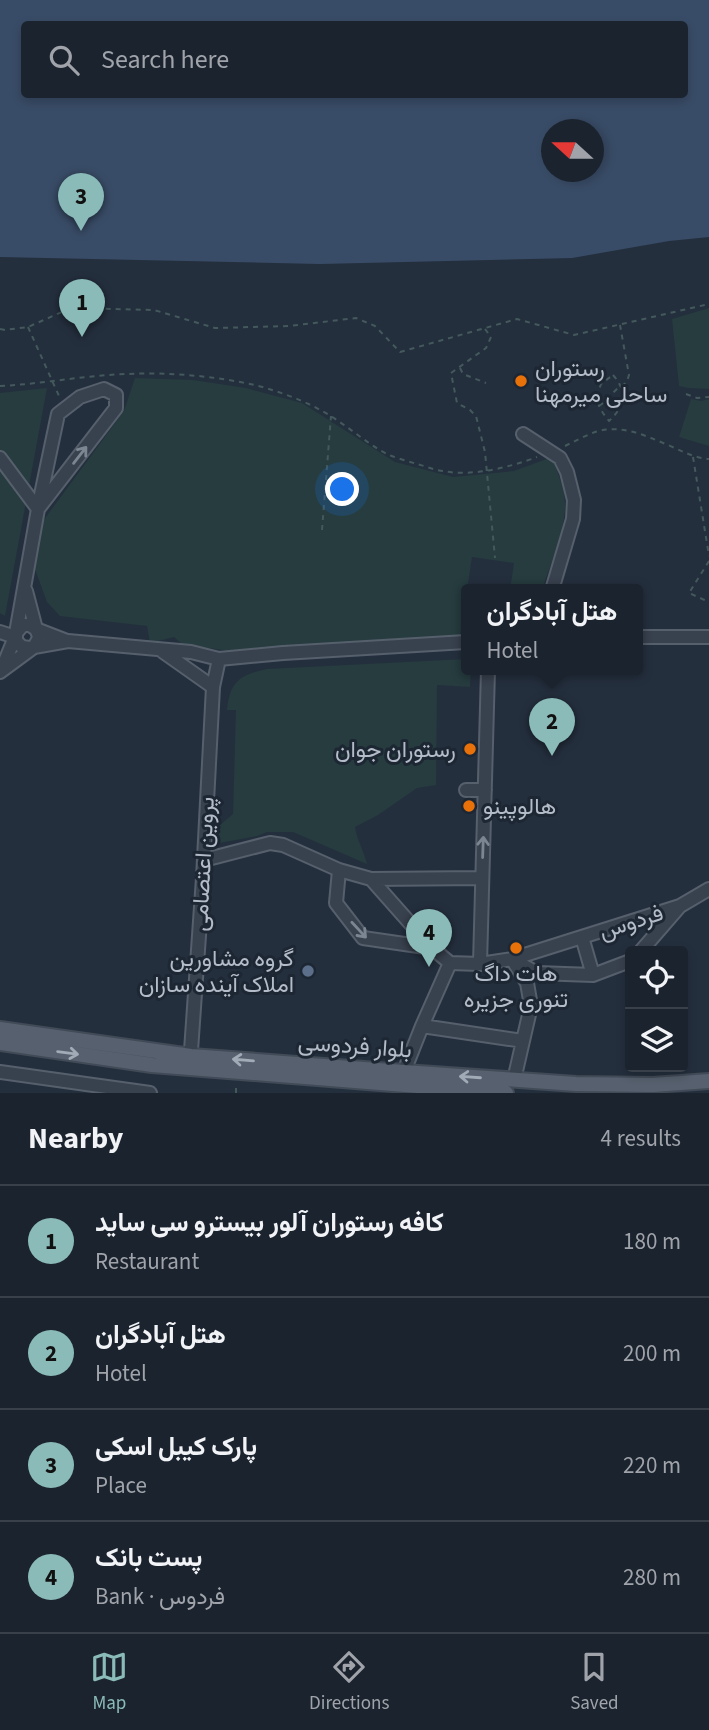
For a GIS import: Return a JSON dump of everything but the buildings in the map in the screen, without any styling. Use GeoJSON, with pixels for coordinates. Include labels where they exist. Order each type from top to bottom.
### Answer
{"type":"FeatureCollection","features":[{"type":"Feature","properties":{"kind":"main road","name":"بلوار فردوسی"},"geometry":{"type":"LineString","coordinates":[[0,1029],[190,1062],[401,1079],[506,1093]]}},
{"type":"Feature","properties":{"kind":"main road","name":"بلوار فردوسی"},"geometry":{"type":"LineString","coordinates":[[0,1043],[152,1065],[190,1062]]}},
{"type":"Feature","properties":{"kind":"main road","name":"بلوار فردوسی"},"geometry":{"type":"LineString","coordinates":[[401,1079],[514,1080],[650,1089],[673,1089],[709,1082]]}},
{"type":"Feature","properties":{"kind":"street"},"geometry":{"type":"LineString","coordinates":[[38,509],[116,408],[116,395],[104,389],[80,397],[58,414],[38,509],[15,635],[18,645],[26,649],[68,641],[191,652],[219,659],[461,642]]}},
{"type":"Feature","properties":{"kind":"street"},"geometry":{"type":"LineString","coordinates":[[523,434],[560,458],[567,472],[574,500],[573,519],[554,584]]}},
{"type":"Feature","properties":{"kind":"street"},"geometry":{"type":"LineString","coordinates":[[0,458],[38,509]]}},
{"type":"Feature","properties":{"kind":"street"},"geometry":{"type":"LineString","coordinates":[[0,672],[38,640],[25,587]]}},
{"type":"Feature","properties":{"kind":"street"},"geometry":{"type":"LineString","coordinates":[[0,672],[15,635],[23,625],[30,625],[68,641]]}},
{"type":"Feature","properties":{"kind":"street"},"geometry":{"type":"LineString","coordinates":[[0,632],[15,635]]}},
{"type":"Feature","properties":{"kind":"street"},"geometry":{"type":"LineString","coordinates":[[643,637],[709,638]]}},
{"type":"Feature","properties":{"kind":"street"},"geometry":{"type":"LineString","coordinates":[[159,649],[213,687]]}},
{"type":"Feature","properties":{"kind":"street","name":"پروین اعتصامی"},"geometry":{"type":"LineString","coordinates":[[190,1062],[213,687],[219,659]]}},
{"type":"Feature","properties":{"kind":"street"},"geometry":{"type":"LineString","coordinates":[[480,964],[488,675]]}},
{"type":"Feature","properties":{"kind":"street"},"geometry":{"type":"LineString","coordinates":[[466,790],[485,790]]}},
{"type":"Feature","properties":{"kind":"street"},"geometry":{"type":"LineString","coordinates":[[204,860],[270,843],[284,845],[339,870],[371,879],[482,878]]}},
{"type":"Feature","properties":{"kind":"street"},"geometry":{"type":"LineString","coordinates":[[339,870],[337,903],[363,939],[432,948]]}},
{"type":"Feature","properties":{"kind":"street"},"geometry":{"type":"LineString","coordinates":[[371,879],[432,948],[450,963],[401,1079]]}},
{"type":"Feature","properties":{"kind":"street","name":"فردوس"},"geometry":{"type":"LineString","coordinates":[[450,963],[480,964],[512,959],[680,906],[709,889]]}},
{"type":"Feature","properties":{"kind":"street","name":"فردوس"},"geometry":{"type":"LineString","coordinates":[[645,946],[680,906]]}},
{"type":"Feature","properties":{"kind":"street","name":"فردوس"},"geometry":{"type":"LineString","coordinates":[[582,937],[593,975]]}},
{"type":"Feature","properties":{"kind":"street"},"geometry":{"type":"LineString","coordinates":[[512,959],[527,983],[531,1006],[514,1080]]}},
{"type":"Feature","properties":{"kind":"street","name":"فردوس"},"geometry":{"type":"LineString","coordinates":[[512,959],[537,973],[593,975],[625,963]]}},
{"type":"Feature","properties":{"kind":"street"},"geometry":{"type":"LineString","coordinates":[[422,1026],[523,1041]]}},
{"type":"Feature","properties":{"kind":"street"},"geometry":{"type":"LineString","coordinates":[[0,1072],[150,1093]]}},
{"type":"Feature","properties":{"kind":"path"},"geometry":{"type":"LineString","coordinates":[[0,329],[28,327],[71,308],[154,310],[215,328],[289,326],[356,318],[375,326],[400,352],[517,318],[574,335],[709,304]]}},
{"type":"Feature","properties":{"kind":"path"},"geometry":{"type":"LineString","coordinates":[[598,406],[627,382],[629,375],[620,325]]}},
{"type":"Feature","properties":{"kind":"path"},"geometry":{"type":"LineString","coordinates":[[28,327],[65,408]]}},
{"type":"Feature","properties":{"kind":"path"},"geometry":{"type":"LineString","coordinates":[[485,328],[491,337],[486,348],[451,373],[457,403],[476,416],[485,453],[495,558]]}},
{"type":"Feature","properties":{"kind":"path"},"geometry":{"type":"LineString","coordinates":[[459,367],[463,374],[486,383]]}},
{"type":"Feature","properties":{"kind":"path"},"geometry":{"type":"LineString","coordinates":[[0,386],[129,374],[176,375],[256,386],[306,402],[388,454],[444,472],[468,472],[519,464],[594,432],[610,429],[640,433],[692,456],[709,459]]}},
{"type":"Feature","properties":{"kind":"path"},"geometry":{"type":"LineString","coordinates":[[613,375],[622,387],[623,401],[609,421],[598,406],[598,391],[601,384],[613,375]]}},
{"type":"Feature","properties":{"kind":"path"},"geometry":{"type":"LineString","coordinates":[[685,394],[697,398],[709,397]]}},
{"type":"Feature","properties":{"kind":"path"},"geometry":{"type":"LineString","coordinates":[[322,530],[331,416]]}},
{"type":"Feature","properties":{"kind":"path"},"geometry":{"type":"LineString","coordinates":[[692,456],[709,556]]}},
{"type":"Feature","properties":{"kind":"path"},"geometry":{"type":"LineString","coordinates":[[709,561],[689,593],[709,602]]}},
{"type":"Feature","properties":{"kind":"green space"},"geometry":{"type":"Polygon","coordinates":[[[709,308],[709,389],[679,386],[672,319],[709,308]]]}},
{"type":"Feature","properties":{"kind":"green space"},"geometry":{"type":"Polygon","coordinates":[[[135,378],[193,380],[246,388],[302,403],[395,462],[453,477],[514,471],[552,457],[564,492],[565,514],[544,584],[511,584],[514,563],[472,557],[468,584],[461,584],[460,636],[231,651],[183,645],[174,637],[150,643],[147,626],[60,616],[47,602],[32,561],[40,525],[124,411],[135,378]]]}},
{"type":"Feature","properties":{"kind":"green space"},"geometry":{"type":"Polygon","coordinates":[[[47,388],[5,616],[0,613],[0,393],[47,388]]]}},
{"type":"Feature","properties":{"kind":"green space"},"geometry":{"type":"Polygon","coordinates":[[[691,399],[709,399],[709,446],[679,437],[691,399]]]}},
{"type":"Feature","properties":{"kind":"green space"},"geometry":{"type":"Polygon","coordinates":[[[461,659],[461,675],[471,675],[470,687],[437,685],[436,785],[417,788],[355,827],[367,864],[293,832],[267,832],[214,844],[213,831],[233,814],[236,710],[227,710],[228,700],[234,686],[243,677],[267,669],[461,659]]]}},
{"type":"Feature","properties":{"kind":"water"},"geometry":{"type":"Polygon","coordinates":[[[0,0],[709,0],[709,237],[669,241],[572,258],[320,264],[0,257],[0,0]]]}},
{"type":"Feature","properties":{"kind":"place","name":"پارک کیبل اسکی"},"geometry":{"type":"Point","coordinates":[81,231]}},
{"type":"Feature","properties":{"kind":"place","name":"کافه رستوران آلور بیسترو سی ساید"},"geometry":{"type":"Point","coordinates":[82,337]}},
{"type":"Feature","properties":{"kind":"place","name":"رستوران ساحلی میرمهنا"},"geometry":{"type":"Point","coordinates":[521,381]}},
{"type":"Feature","properties":{"kind":"place","name":"رستوران جوان"},"geometry":{"type":"Point","coordinates":[470,749]}},
{"type":"Feature","properties":{"kind":"place","name":"هتل آبادگران"},"geometry":{"type":"Point","coordinates":[552,756]}},
{"type":"Feature","properties":{"kind":"place","name":"هالوپینو"},"geometry":{"type":"Point","coordinates":[469,806]}},
{"type":"Feature","properties":{"kind":"place","name":"هات داگ تنورى جزيره"},"geometry":{"type":"Point","coordinates":[516,948]}},
{"type":"Feature","properties":{"kind":"place","name":"پست بانک"},"geometry":{"type":"Point","coordinates":[429,967]}},
{"type":"Feature","properties":{"kind":"place","name":"گروه مشاورین املاک آینده سازان"},"geometry":{"type":"Point","coordinates":[308,971]}}]}
